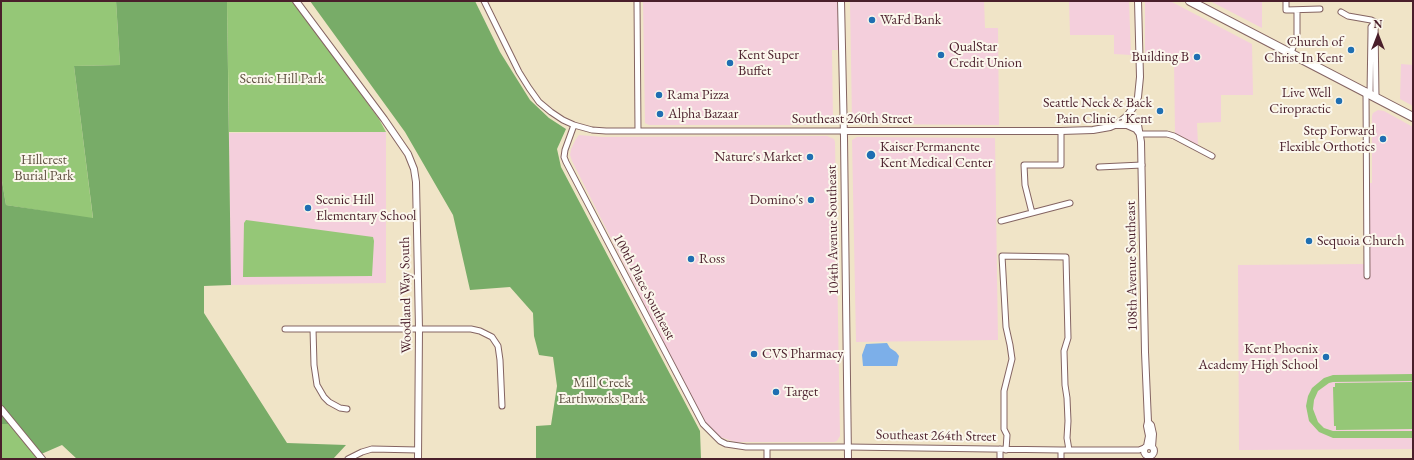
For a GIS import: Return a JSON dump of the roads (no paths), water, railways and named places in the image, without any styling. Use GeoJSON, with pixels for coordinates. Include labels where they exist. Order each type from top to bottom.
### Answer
{"type":"FeatureCollection","features":[{"type":"Feature","properties":{"kind":"main road"},"geometry":{"type":"LineString","coordinates":[[1190,1],[1413,117]]}},
{"type":"Feature","properties":{"kind":"street","name":"Woodland Way South"},"geometry":{"type":"LineString","coordinates":[[296,1],[384,119],[408,154],[414,169],[416,182],[419,329],[418,459]]}},
{"type":"Feature","properties":{"kind":"street","name":"Southeast 260th Street"},"geometry":{"type":"LineString","coordinates":[[484,1],[519,72],[539,102],[563,120],[574,125],[599,131],[1061,131],[1101,129],[1114,125],[1128,114]]}},
{"type":"Feature","properties":{"kind":"street"},"geometry":{"type":"LineString","coordinates":[[637,1],[638,131]]}},
{"type":"Feature","properties":{"kind":"street","name":"104th Avenue Southeast"},"geometry":{"type":"LineString","coordinates":[[841,1],[848,459]]}},
{"type":"Feature","properties":{"kind":"street"},"geometry":{"type":"LineString","coordinates":[[1128,114],[1138,99],[1140,87],[1138,1]]}},
{"type":"Feature","properties":{"kind":"street"},"geometry":{"type":"LineString","coordinates":[[1286,1],[1286,10],[1320,9]]}},
{"type":"Feature","properties":{"kind":"street"},"geometry":{"type":"LineString","coordinates":[[1291,53],[1297,36],[1297,10]]}},
{"type":"Feature","properties":{"kind":"street"},"geometry":{"type":"LineString","coordinates":[[1341,12],[1348,16],[1375,22],[1371,94],[1367,276]]}},
{"type":"Feature","properties":{"kind":"street","name":"108th Avenue Southeast"},"geometry":{"type":"LineString","coordinates":[[1128,114],[1138,125],[1142,165],[1145,352],[1148,422],[1152,425],[1153,434],[1147,452]]}},
{"type":"Feature","properties":{"kind":"street","name":"100th Place Southeast"},"geometry":{"type":"LineString","coordinates":[[574,125],[565,150],[564,157],[566,162],[703,424],[708,431],[720,441],[732,444]]}},
{"type":"Feature","properties":{"kind":"street"},"geometry":{"type":"LineString","coordinates":[[1114,125],[1127,125],[1136,129],[1140,134],[1167,134],[1174,136],[1212,156]]}},
{"type":"Feature","properties":{"kind":"street"},"geometry":{"type":"LineString","coordinates":[[1032,213],[1025,185],[1024,165],[1061,165],[1061,131]]}},
{"type":"Feature","properties":{"kind":"street"},"geometry":{"type":"LineString","coordinates":[[1099,167],[1142,165]]}},
{"type":"Feature","properties":{"kind":"street"},"geometry":{"type":"LineString","coordinates":[[1001,221],[1070,203]]}},
{"type":"Feature","properties":{"kind":"street"},"geometry":{"type":"LineString","coordinates":[[1006,450],[1007,435],[1004,429],[1004,391],[1012,359],[1006,327],[1002,256],[1066,257],[1068,338],[1064,352],[1068,421],[1067,438],[1069,450]]}},
{"type":"Feature","properties":{"kind":"street"},"geometry":{"type":"LineString","coordinates":[[285,329],[419,329],[476,330],[484,332],[492,337],[498,346],[500,356],[502,406]]}},
{"type":"Feature","properties":{"kind":"street"},"geometry":{"type":"LineString","coordinates":[[313,329],[314,365],[317,385],[328,402],[340,408],[347,409]]}},
{"type":"Feature","properties":{"kind":"street"},"geometry":{"type":"LineString","coordinates":[[1,409],[42,459]]}},
{"type":"Feature","properties":{"kind":"street","name":"Southeast 264th Street"},"geometry":{"type":"LineString","coordinates":[[732,444],[746,447],[848,447],[1147,452]]}},
{"type":"Feature","properties":{"kind":"street"},"geometry":{"type":"LineString","coordinates":[[767,447],[767,459]]}},
{"type":"Feature","properties":{"kind":"street"},"geometry":{"type":"LineString","coordinates":[[348,459],[372,449],[418,450]]}},
{"type":"Feature","properties":{"kind":"street"},"geometry":{"type":"LineString","coordinates":[[1000,450],[1000,459]]}},
{"type":"Feature","properties":{"kind":"street"},"geometry":{"type":"LineString","coordinates":[[1061,450],[1061,459]]}},
{"type":"Feature","properties":{"kind":"water"},"geometry":{"type":"Polygon","coordinates":[[[887,343],[899,356],[897,366],[863,366],[862,355],[866,344],[887,343]]]}},
{"type":"Feature","properties":{"kind":"place","name":"WaFd Bank"},"geometry":{"type":"Point","coordinates":[872,20]}},
{"type":"Feature","properties":{"kind":"place","name":"Church of Christ In Kent"},"geometry":{"type":"Point","coordinates":[1351,50]}},
{"type":"Feature","properties":{"kind":"place","name":"QualStar Credit Union"},"geometry":{"type":"Point","coordinates":[941,55]}},
{"type":"Feature","properties":{"kind":"place","name":"Building B"},"geometry":{"type":"Point","coordinates":[1197,57]}},
{"type":"Feature","properties":{"kind":"place","name":"Kent Super Buffet"},"geometry":{"type":"Point","coordinates":[730,63]}},
{"type":"Feature","properties":{"kind":"place","name":"Rama Pizza"},"geometry":{"type":"Point","coordinates":[659,95]}},
{"type":"Feature","properties":{"kind":"place","name":"Live Well Ciropractic"},"geometry":{"type":"Point","coordinates":[1339,101]}},
{"type":"Feature","properties":{"kind":"place","name":"Seattle Neck & Back Pain Clinic - Kent"},"geometry":{"type":"Point","coordinates":[1160,111]}},
{"type":"Feature","properties":{"kind":"place","name":"Alpha Bazaar"},"geometry":{"type":"Point","coordinates":[660,114]}},
{"type":"Feature","properties":{"kind":"place","name":"Step Forward Flexible Orthotics"},"geometry":{"type":"Point","coordinates":[1383,139]}},
{"type":"Feature","properties":{"kind":"place","name":"Kaiser Permanente Kent Medical Center"},"geometry":{"type":"Point","coordinates":[871,155]}},
{"type":"Feature","properties":{"kind":"place","name":"Nature's Market"},"geometry":{"type":"Point","coordinates":[810,157]}},
{"type":"Feature","properties":{"kind":"place","name":"Domino's"},"geometry":{"type":"Point","coordinates":[811,200]}},
{"type":"Feature","properties":{"kind":"place","name":"Scenic Hill Elementary School"},"geometry":{"type":"Point","coordinates":[308,208]}},
{"type":"Feature","properties":{"kind":"place","name":"Sequoia Church"},"geometry":{"type":"Point","coordinates":[1309,241]}},
{"type":"Feature","properties":{"kind":"place","name":"Ross"},"geometry":{"type":"Point","coordinates":[691,259]}},
{"type":"Feature","properties":{"kind":"place","name":"CVS Pharmacy"},"geometry":{"type":"Point","coordinates":[754,354]}},
{"type":"Feature","properties":{"kind":"place","name":"Kent Phoenix Academy High School"},"geometry":{"type":"Point","coordinates":[1326,357]}},
{"type":"Feature","properties":{"kind":"place","name":"Target"},"geometry":{"type":"Point","coordinates":[776,392]}},
{"type":"Feature","properties":{"kind":"park label","name":"Scenic Hill Park"},"geometry":{"type":"Point","coordinates":[282,79]}},
{"type":"Feature","properties":{"kind":"park label","name":"Hillcrest Burial Park"},"geometry":{"type":"Point","coordinates":[44,168]}},
{"type":"Feature","properties":{"kind":"park label","name":"Mill Creek Earthworks Park"},"geometry":{"type":"Point","coordinates":[602,392]}}]}
